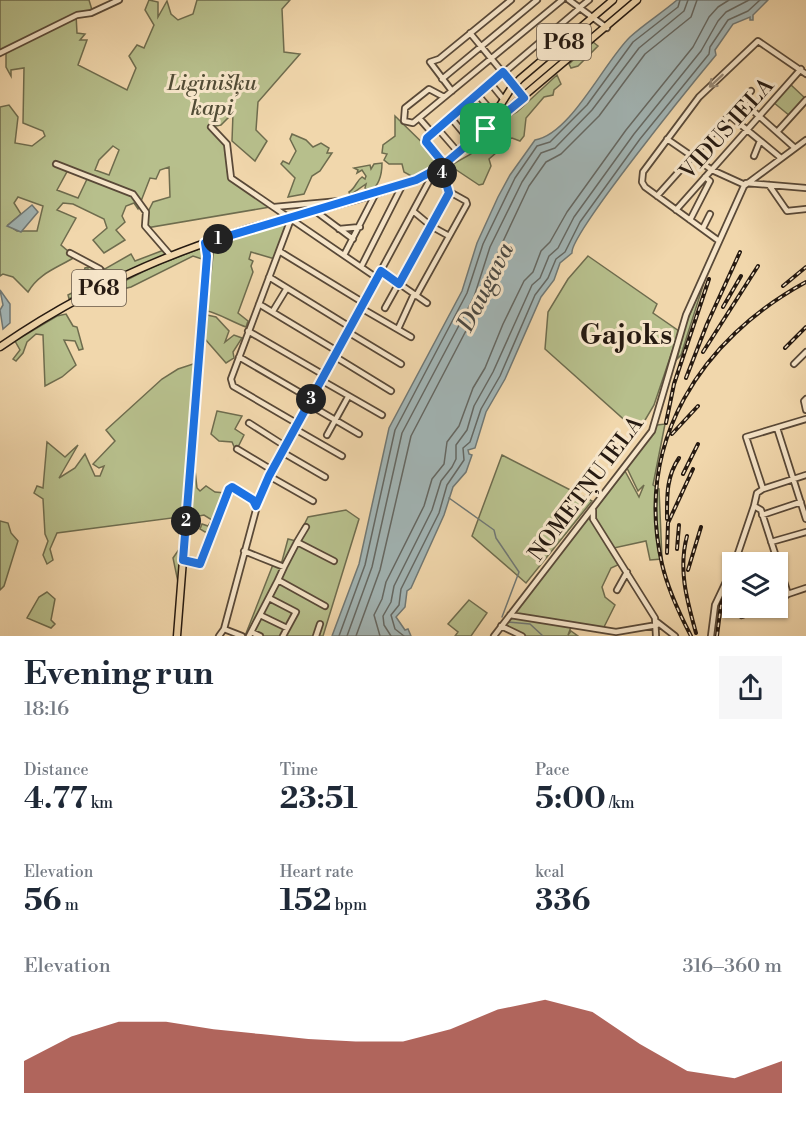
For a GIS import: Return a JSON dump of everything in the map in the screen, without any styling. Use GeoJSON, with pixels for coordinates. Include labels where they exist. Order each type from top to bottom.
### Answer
{"type":"FeatureCollection","features":[{"type":"Feature","properties":{"kind":"main road","name":"P68"},"geometry":{"type":"LineString","coordinates":[[485,130],[514,85],[613,0]]}},
{"type":"Feature","properties":{"kind":"main road","name":"P68"},"geometry":{"type":"LineString","coordinates":[[0,347],[72,302],[171,256],[205,243],[403,184],[434,172],[607,28],[637,0]]}},
{"type":"Feature","properties":{"kind":"main road"},"geometry":{"type":"LineString","coordinates":[[177,636],[207,256],[205,243]]}},
{"type":"Feature","properties":{"kind":"street"},"geometry":{"type":"LineString","coordinates":[[0,52],[55,26],[119,0]]}},
{"type":"Feature","properties":{"kind":"street"},"geometry":{"type":"LineString","coordinates":[[452,91],[430,62],[439,59],[511,0]]}},
{"type":"Feature","properties":{"kind":"street"},"geometry":{"type":"LineString","coordinates":[[442,79],[480,45],[537,0]]}},
{"type":"Feature","properties":{"kind":"street"},"geometry":{"type":"LineString","coordinates":[[444,98],[429,89],[405,108],[404,121],[413,123],[444,98],[491,58],[562,0]]}},
{"type":"Feature","properties":{"kind":"street"},"geometry":{"type":"LineString","coordinates":[[569,0],[607,28]]}},
{"type":"Feature","properties":{"kind":"street"},"geometry":{"type":"LineString","coordinates":[[385,308],[449,193],[443,165],[426,141],[503,72],[589,0]]}},
{"type":"Feature","properties":{"kind":"street"},"geometry":{"type":"LineString","coordinates":[[471,33],[524,98]]}},
{"type":"Feature","properties":{"kind":"street"},"geometry":{"type":"LineString","coordinates":[[719,241],[651,192],[642,182],[643,172],[699,97],[759,41],[806,74]]}},
{"type":"Feature","properties":{"kind":"street","name":"VIDUS IELA"},"geometry":{"type":"LineString","coordinates":[[676,210],[801,69]]}},
{"type":"Feature","properties":{"kind":"street"},"geometry":{"type":"LineString","coordinates":[[491,84],[504,100]]}},
{"type":"Feature","properties":{"kind":"street"},"geometry":{"type":"LineString","coordinates":[[657,196],[751,91]]}},
{"type":"Feature","properties":{"kind":"street"},"geometry":{"type":"LineString","coordinates":[[478,95],[495,115]]}},
{"type":"Feature","properties":{"kind":"street"},"geometry":{"type":"LineString","coordinates":[[777,132],[806,100]]}},
{"type":"Feature","properties":{"kind":"street"},"geometry":{"type":"LineString","coordinates":[[742,101],[795,148]]}},
{"type":"Feature","properties":{"kind":"street"},"geometry":{"type":"LineString","coordinates":[[800,106],[806,111]]}},
{"type":"Feature","properties":{"kind":"street"},"geometry":{"type":"LineString","coordinates":[[465,107],[485,130]]}},
{"type":"Feature","properties":{"kind":"street"},"geometry":{"type":"LineString","coordinates":[[729,114],[781,158]]}},
{"type":"Feature","properties":{"kind":"street"},"geometry":{"type":"LineString","coordinates":[[419,118],[433,134]]}},
{"type":"Feature","properties":{"kind":"street"},"geometry":{"type":"LineString","coordinates":[[452,118],[471,142]]}},
{"type":"Feature","properties":{"kind":"street"},"geometry":{"type":"LineString","coordinates":[[211,127],[226,144],[231,178],[377,278]]}},
{"type":"Feature","properties":{"kind":"street"},"geometry":{"type":"LineString","coordinates":[[438,129],[458,153]]}},
{"type":"Feature","properties":{"kind":"street"},"geometry":{"type":"LineString","coordinates":[[668,139],[712,170],[746,184],[806,188]]}},
{"type":"Feature","properties":{"kind":"street"},"geometry":{"type":"LineString","coordinates":[[746,184],[806,140]]}},
{"type":"Feature","properties":{"kind":"street"},"geometry":{"type":"LineString","coordinates":[[754,156],[760,141]]}},
{"type":"Feature","properties":{"kind":"street"},"geometry":{"type":"LineString","coordinates":[[56,164],[135,195],[146,212],[145,226],[171,256]]}},
{"type":"Feature","properties":{"kind":"street"},"geometry":{"type":"LineString","coordinates":[[219,636],[224,629],[260,495],[434,172]]}},
{"type":"Feature","properties":{"kind":"street"},"geometry":{"type":"LineString","coordinates":[[690,220],[710,181],[705,177]]}},
{"type":"Feature","properties":{"kind":"street"},"geometry":{"type":"LineString","coordinates":[[420,178],[425,180],[427,186]]}},
{"type":"Feature","properties":{"kind":"street"},"geometry":{"type":"LineString","coordinates":[[753,179],[758,184]]}},
{"type":"Feature","properties":{"kind":"street"},"geometry":{"type":"LineString","coordinates":[[361,267],[403,184]]}},
{"type":"Feature","properties":{"kind":"street","name":"NOMETŅU IELA"},"geometry":{"type":"LineString","coordinates":[[494,636],[654,427],[686,315],[746,184]]}},
{"type":"Feature","properties":{"kind":"street"},"geometry":{"type":"LineString","coordinates":[[769,185],[787,211],[806,209]]}},
{"type":"Feature","properties":{"kind":"street"},"geometry":{"type":"LineString","coordinates":[[344,255],[377,192]]}},
{"type":"Feature","properties":{"kind":"street"},"geometry":{"type":"LineString","coordinates":[[398,328],[467,202],[449,193]]}},
{"type":"Feature","properties":{"kind":"street"},"geometry":{"type":"LineString","coordinates":[[274,207],[350,200]]}},
{"type":"Feature","properties":{"kind":"street"},"geometry":{"type":"LineString","coordinates":[[314,210],[353,239]]}},
{"type":"Feature","properties":{"kind":"street"},"geometry":{"type":"LineString","coordinates":[[413,211],[431,226],[449,236]]}},
{"type":"Feature","properties":{"kind":"street"},"geometry":{"type":"LineString","coordinates":[[703,228],[710,214]]}},
{"type":"Feature","properties":{"kind":"street"},"geometry":{"type":"LineString","coordinates":[[288,218],[279,251],[231,379],[233,386],[342,456]]}},
{"type":"Feature","properties":{"kind":"street"},"geometry":{"type":"LineString","coordinates":[[339,229],[359,226]]}},
{"type":"Feature","properties":{"kind":"street"},"geometry":{"type":"LineString","coordinates":[[279,251],[411,337]]}},
{"type":"Feature","properties":{"kind":"street"},"geometry":{"type":"LineString","coordinates":[[70,253],[100,268],[106,285]]}},
{"type":"Feature","properties":{"kind":"street"},"geometry":{"type":"LineString","coordinates":[[381,271],[427,303]]}},
{"type":"Feature","properties":{"kind":"street"},"geometry":{"type":"LineString","coordinates":[[269,277],[401,364]]}},
{"type":"Feature","properties":{"kind":"street"},"geometry":{"type":"LineString","coordinates":[[273,312],[287,288]]}},
{"type":"Feature","properties":{"kind":"street"},"geometry":{"type":"LineString","coordinates":[[259,304],[392,391]]}},
{"type":"Feature","properties":{"kind":"street"},"geometry":{"type":"LineString","coordinates":[[248,331],[323,378],[348,397],[382,415]]}},
{"type":"Feature","properties":{"kind":"street"},"geometry":{"type":"LineString","coordinates":[[794,364],[806,352]]}},
{"type":"Feature","properties":{"kind":"street"},"geometry":{"type":"LineString","coordinates":[[239,357],[311,399]]}},
{"type":"Feature","properties":{"kind":"street"},"geometry":{"type":"LineString","coordinates":[[327,435],[348,397]]}},
{"type":"Feature","properties":{"kind":"street"},"geometry":{"type":"LineString","coordinates":[[805,400],[806,410]]}},
{"type":"Feature","properties":{"kind":"street"},"geometry":{"type":"LineString","coordinates":[[308,404],[359,434]]}},
{"type":"Feature","properties":{"kind":"street"},"geometry":{"type":"LineString","coordinates":[[763,489],[746,437],[806,419]]}},
{"type":"Feature","properties":{"kind":"street"},"geometry":{"type":"LineString","coordinates":[[249,423],[285,446]]}},
{"type":"Feature","properties":{"kind":"street"},"geometry":{"type":"LineString","coordinates":[[777,428],[806,519]]}},
{"type":"Feature","properties":{"kind":"street"},"geometry":{"type":"LineString","coordinates":[[237,449],[272,470]]}},
{"type":"Feature","properties":{"kind":"street"},"geometry":{"type":"LineString","coordinates":[[282,452],[325,477]]}},
{"type":"Feature","properties":{"kind":"street"},"geometry":{"type":"LineString","coordinates":[[738,552],[757,493],[806,475]]}},
{"type":"Feature","properties":{"kind":"street"},"geometry":{"type":"LineString","coordinates":[[269,476],[313,501]]}},
{"type":"Feature","properties":{"kind":"street"},"geometry":{"type":"LineString","coordinates":[[183,560],[200,564],[229,489],[232,487],[253,500],[256,506]]}},
{"type":"Feature","properties":{"kind":"street"},"geometry":{"type":"LineString","coordinates":[[253,500],[260,495]]}},
{"type":"Feature","properties":{"kind":"street"},"geometry":{"type":"LineString","coordinates":[[762,515],[801,502]]}},
{"type":"Feature","properties":{"kind":"street"},"geometry":{"type":"LineString","coordinates":[[754,506],[759,508],[774,552]]}},
{"type":"Feature","properties":{"kind":"street"},"geometry":{"type":"LineString","coordinates":[[594,507],[593,519],[657,623],[675,636]]}},
{"type":"Feature","properties":{"kind":"street"},"geometry":{"type":"LineString","coordinates":[[260,636],[250,634],[306,527]]}},
{"type":"Feature","properties":{"kind":"street"},"geometry":{"type":"LineString","coordinates":[[771,542],[806,532]]}},
{"type":"Feature","properties":{"kind":"street"},"geometry":{"type":"LineString","coordinates":[[297,542],[334,561]]}},
{"type":"Feature","properties":{"kind":"street"},"geometry":{"type":"LineString","coordinates":[[244,551],[284,567]]}},
{"type":"Feature","properties":{"kind":"street"},"geometry":{"type":"LineString","coordinates":[[617,590],[627,572]]}},
{"type":"Feature","properties":{"kind":"street"},"geometry":{"type":"LineString","coordinates":[[278,580],[325,606]]}},
{"type":"Feature","properties":{"kind":"street"},"geometry":{"type":"LineString","coordinates":[[788,594],[806,588]]}},
{"type":"Feature","properties":{"kind":"street"},"geometry":{"type":"LineString","coordinates":[[711,636],[715,605],[722,590]]}},
{"type":"Feature","properties":{"kind":"street"},"geometry":{"type":"LineString","coordinates":[[269,598],[296,612],[283,636]]}},
{"type":"Feature","properties":{"kind":"street"},"geometry":{"type":"LineString","coordinates":[[260,615],[287,628]]}},
{"type":"Feature","properties":{"kind":"street"},"geometry":{"type":"LineString","coordinates":[[510,615],[618,634],[657,623]]}},
{"type":"Feature","properties":{"kind":"street"},"geometry":{"type":"LineString","coordinates":[[656,636],[657,623]]}},
{"type":"Feature","properties":{"kind":"street"},"geometry":{"type":"LineString","coordinates":[[316,636],[320,624]]}},
{"type":"Feature","properties":{"kind":"street"},"geometry":{"type":"LineString","coordinates":[[501,626],[522,636]]}},
{"type":"Feature","properties":{"kind":"street"},"geometry":{"type":"LineString","coordinates":[[224,629],[242,636]]}},
{"type":"Feature","properties":{"kind":"green space","name":"Liginišķu kapi"},"geometry":{"type":"Polygon","coordinates":[[[0,0],[89,0],[92,10],[76,14],[77,33],[85,34],[80,40],[87,40],[78,65],[127,90],[136,68],[129,56],[137,45],[144,48],[154,25],[145,10],[149,0],[158,2],[158,17],[167,1],[171,14],[178,20],[193,14],[197,0],[290,0],[282,9],[284,52],[300,54],[258,102],[256,130],[267,141],[255,161],[232,141],[233,113],[221,125],[210,127],[226,148],[228,177],[270,207],[146,228],[147,214],[153,202],[170,197],[169,167],[160,170],[156,179],[150,178],[138,209],[134,203],[126,206],[122,216],[125,222],[116,230],[125,240],[104,253],[93,240],[107,228],[104,219],[73,204],[63,203],[57,210],[76,218],[61,245],[75,257],[43,275],[28,292],[13,277],[3,274],[0,276],[0,107],[9,105],[18,117],[15,143],[32,146],[45,136],[43,131],[23,123],[24,68],[11,70],[11,76],[6,67],[6,51],[31,37],[0,51],[0,0]],[[113,146],[99,160],[95,170],[109,175],[119,150],[113,146]],[[68,170],[57,190],[78,198],[88,177],[68,170]],[[18,197],[14,203],[21,214],[8,225],[17,231],[37,231],[43,206],[18,197]]]}},
{"type":"Feature","properties":{"kind":"green space"},"geometry":{"type":"Polygon","coordinates":[[[593,42],[598,46],[578,66],[571,68],[569,64],[593,42]]]}},
{"type":"Feature","properties":{"kind":"green space"},"geometry":{"type":"Polygon","coordinates":[[[557,75],[561,84],[554,90],[553,95],[544,97],[526,118],[524,136],[520,141],[512,138],[507,140],[496,130],[502,120],[517,112],[557,75]]]}},
{"type":"Feature","properties":{"kind":"green space"},"geometry":{"type":"Polygon","coordinates":[[[790,84],[806,99],[790,116],[773,102],[790,84]]]}},
{"type":"Feature","properties":{"kind":"green space"},"geometry":{"type":"Polygon","coordinates":[[[395,116],[442,164],[413,177],[404,172],[402,164],[389,164],[384,160],[387,154],[382,153],[383,145],[395,136],[395,116]]]}},
{"type":"Feature","properties":{"kind":"green space"},"geometry":{"type":"Polygon","coordinates":[[[493,131],[500,140],[497,152],[489,159],[491,166],[483,184],[479,185],[452,167],[453,164],[471,154],[480,141],[493,131]]]}},
{"type":"Feature","properties":{"kind":"green space"},"geometry":{"type":"Polygon","coordinates":[[[292,134],[306,140],[313,147],[321,143],[329,148],[327,153],[332,153],[320,171],[312,176],[304,194],[288,197],[295,178],[281,164],[283,161],[289,164],[296,151],[290,139],[292,134]]]}},
{"type":"Feature","properties":{"kind":"green space"},"geometry":{"type":"Polygon","coordinates":[[[382,163],[380,178],[374,189],[370,192],[365,188],[366,184],[350,195],[349,192],[358,180],[362,177],[365,179],[366,176],[362,170],[357,173],[358,170],[354,168],[370,165],[371,169],[374,164],[382,163]]]}},
{"type":"Feature","properties":{"kind":"green space"},"geometry":{"type":"Polygon","coordinates":[[[288,223],[275,259],[251,252],[249,259],[253,261],[251,266],[253,272],[238,313],[248,321],[246,327],[207,311],[214,246],[208,249],[209,244],[288,223]]]}},
{"type":"Feature","properties":{"kind":"green space"},"geometry":{"type":"Polygon","coordinates":[[[199,249],[204,251],[202,259],[193,256],[131,287],[119,290],[111,288],[152,267],[199,249]]]}},
{"type":"Feature","properties":{"kind":"green space"},"geometry":{"type":"Polygon","coordinates":[[[164,250],[168,255],[106,280],[69,299],[68,295],[76,291],[84,275],[90,272],[88,269],[84,271],[85,268],[97,265],[105,269],[131,254],[135,261],[164,250]]]}},
{"type":"Feature","properties":{"kind":"green space"},"geometry":{"type":"Polygon","coordinates":[[[588,256],[657,304],[653,313],[679,331],[654,405],[638,432],[545,349],[548,312],[568,279],[588,256]]]}},
{"type":"Feature","properties":{"kind":"green space"},"geometry":{"type":"Polygon","coordinates":[[[708,270],[681,355],[677,359],[685,326],[708,270]]]}},
{"type":"Feature","properties":{"kind":"green space"},"geometry":{"type":"Polygon","coordinates":[[[66,314],[73,326],[77,327],[83,349],[79,350],[75,341],[64,340],[76,365],[62,377],[45,386],[43,335],[36,334],[27,342],[23,353],[16,361],[13,359],[20,350],[15,341],[57,316],[66,314]]]}},
{"type":"Feature","properties":{"kind":"green space"},"geometry":{"type":"Polygon","coordinates":[[[207,315],[216,317],[229,331],[225,342],[234,335],[242,338],[233,352],[234,358],[226,363],[205,339],[207,315]]]}},
{"type":"Feature","properties":{"kind":"green space"},"geometry":{"type":"Polygon","coordinates":[[[196,363],[180,581],[178,582],[173,558],[180,548],[179,517],[57,533],[50,549],[53,560],[47,564],[43,555],[48,541],[45,534],[43,499],[34,493],[37,486],[43,488],[47,442],[65,457],[78,445],[59,478],[75,468],[85,454],[95,476],[100,476],[104,466],[99,468],[93,464],[115,441],[106,430],[162,379],[178,369],[196,363]]]}},
{"type":"Feature","properties":{"kind":"green space"},"geometry":{"type":"Polygon","coordinates":[[[217,411],[242,416],[235,429],[244,435],[236,451],[232,442],[219,441],[211,434],[217,411]]]}},
{"type":"Feature","properties":{"kind":"green space"},"geometry":{"type":"Polygon","coordinates":[[[665,424],[653,485],[659,489],[662,559],[650,560],[646,541],[614,548],[594,517],[594,511],[625,471],[639,497],[644,485],[638,491],[627,468],[657,425],[665,424]]]}},
{"type":"Feature","properties":{"kind":"green space"},"geometry":{"type":"Polygon","coordinates":[[[502,455],[592,501],[526,583],[472,536],[502,455]]]}},
{"type":"Feature","properties":{"kind":"green space"},"geometry":{"type":"Polygon","coordinates":[[[195,470],[197,488],[200,491],[206,486],[215,492],[225,493],[218,508],[221,517],[215,531],[205,532],[200,529],[202,524],[208,526],[212,520],[204,515],[188,518],[192,476],[195,470]]]}},
{"type":"Feature","properties":{"kind":"green space"},"geometry":{"type":"Polygon","coordinates":[[[346,510],[359,519],[323,636],[245,636],[274,562],[281,565],[288,539],[296,541],[308,517],[346,510]]]}},
{"type":"Feature","properties":{"kind":"green space"},"geometry":{"type":"Polygon","coordinates":[[[589,517],[620,564],[611,568],[602,587],[605,597],[615,605],[603,629],[514,614],[589,517]]]}},
{"type":"Feature","properties":{"kind":"green space"},"geometry":{"type":"Polygon","coordinates":[[[0,521],[8,523],[11,533],[18,541],[4,586],[0,590],[0,521]]]}},
{"type":"Feature","properties":{"kind":"green space"},"geometry":{"type":"Polygon","coordinates":[[[47,592],[55,599],[51,620],[55,624],[51,628],[27,618],[39,597],[47,592]]]}},
{"type":"Feature","properties":{"kind":"green space"},"geometry":{"type":"Polygon","coordinates":[[[469,600],[487,613],[471,636],[455,636],[458,632],[448,624],[469,600]]]}},
{"type":"Feature","properties":{"kind":"green space"},"geometry":{"type":"Polygon","coordinates":[[[514,618],[571,627],[568,635],[571,631],[578,636],[523,636],[505,626],[508,620],[514,618]]]}},
{"type":"Feature","properties":{"kind":"water","name":"Daugava"},"geometry":{"type":"Polygon","coordinates":[[[677,0],[768,0],[753,15],[753,20],[750,20],[750,17],[733,24],[715,50],[716,55],[611,189],[590,218],[572,253],[560,263],[554,280],[541,297],[505,379],[486,412],[475,448],[468,450],[472,455],[466,472],[453,487],[444,515],[411,588],[407,591],[405,607],[396,617],[405,630],[408,629],[411,636],[332,636],[359,564],[389,428],[462,291],[477,243],[498,197],[510,175],[535,140],[548,135],[561,125],[630,37],[677,0]]]}},
{"type":"Feature","properties":{"kind":"water"},"geometry":{"type":"Polygon","coordinates":[[[32,205],[38,212],[21,232],[7,226],[32,205]]]}},
{"type":"Feature","properties":{"kind":"water"},"geometry":{"type":"Polygon","coordinates":[[[0,290],[10,304],[10,323],[3,329],[0,310],[3,305],[0,290]]]}},
{"type":"Feature","properties":{"kind":"waterway"},"geometry":{"type":"LineString","coordinates":[[449,498],[494,530],[496,538],[519,572],[502,617]]}},
{"type":"Feature","properties":{"kind":"waterway"},"geometry":{"type":"LineString","coordinates":[[507,622],[530,624],[543,636]]}},
{"type":"Feature","properties":{"kind":"railway"},"geometry":{"type":"LineString","coordinates":[[686,378],[707,324],[740,252]]}},
{"type":"Feature","properties":{"kind":"railway"},"geometry":{"type":"LineString","coordinates":[[703,352],[758,266]]}},
{"type":"Feature","properties":{"kind":"railway"},"geometry":{"type":"LineString","coordinates":[[783,286],[806,267]]}},
{"type":"Feature","properties":{"kind":"railway"},"geometry":{"type":"LineString","coordinates":[[723,307],[741,276]]}},
{"type":"Feature","properties":{"kind":"railway"},"geometry":{"type":"LineString","coordinates":[[666,423],[674,384],[709,279]]}},
{"type":"Feature","properties":{"kind":"railway"},"geometry":{"type":"LineString","coordinates":[[691,636],[664,574],[656,519],[658,476],[668,436],[684,399],[707,364],[735,333],[769,305],[806,282]]}},
{"type":"Feature","properties":{"kind":"railway"},"geometry":{"type":"LineString","coordinates":[[785,348],[806,327]]}},
{"type":"Feature","properties":{"kind":"railway"},"geometry":{"type":"LineString","coordinates":[[672,434],[698,406]]}},
{"type":"Feature","properties":{"kind":"railway"},"geometry":{"type":"LineString","coordinates":[[683,474],[698,444]]}},
{"type":"Feature","properties":{"kind":"railway"},"geometry":{"type":"LineString","coordinates":[[667,519],[669,480],[679,458]]}},
{"type":"Feature","properties":{"kind":"railway"},"geometry":{"type":"LineString","coordinates":[[667,553],[668,523],[693,469]]}},
{"type":"Feature","properties":{"kind":"railway"},"geometry":{"type":"LineString","coordinates":[[677,549],[679,525]]}},
{"type":"Feature","properties":{"kind":"railway"},"geometry":{"type":"LineString","coordinates":[[688,570],[701,527]]}},
{"type":"Feature","properties":{"kind":"railway"},"geometry":{"type":"LineString","coordinates":[[687,536],[683,561],[684,573],[696,633]]}},
{"type":"Feature","properties":{"kind":"railway"},"geometry":{"type":"LineString","coordinates":[[717,636],[722,602]]}},
{"type":"Feature","properties":{"kind":"district","name":"Gajoks"},"geometry":{"type":"Point","coordinates":[626,334]}},
{"type":"Feature","properties":{"kind":"route"},"geometry":{"type":"LineString","coordinates":[[486,129],[442,166],[434,172],[416,180],[205,243],[207,256],[183,560],[200,564],[229,489],[232,487],[248,496],[256,506],[269,476],[381,271],[399,284],[449,193],[444,182],[442,170],[442,166],[444,164],[426,142],[427,138],[503,72],[524,98],[486,129]]}}]}
